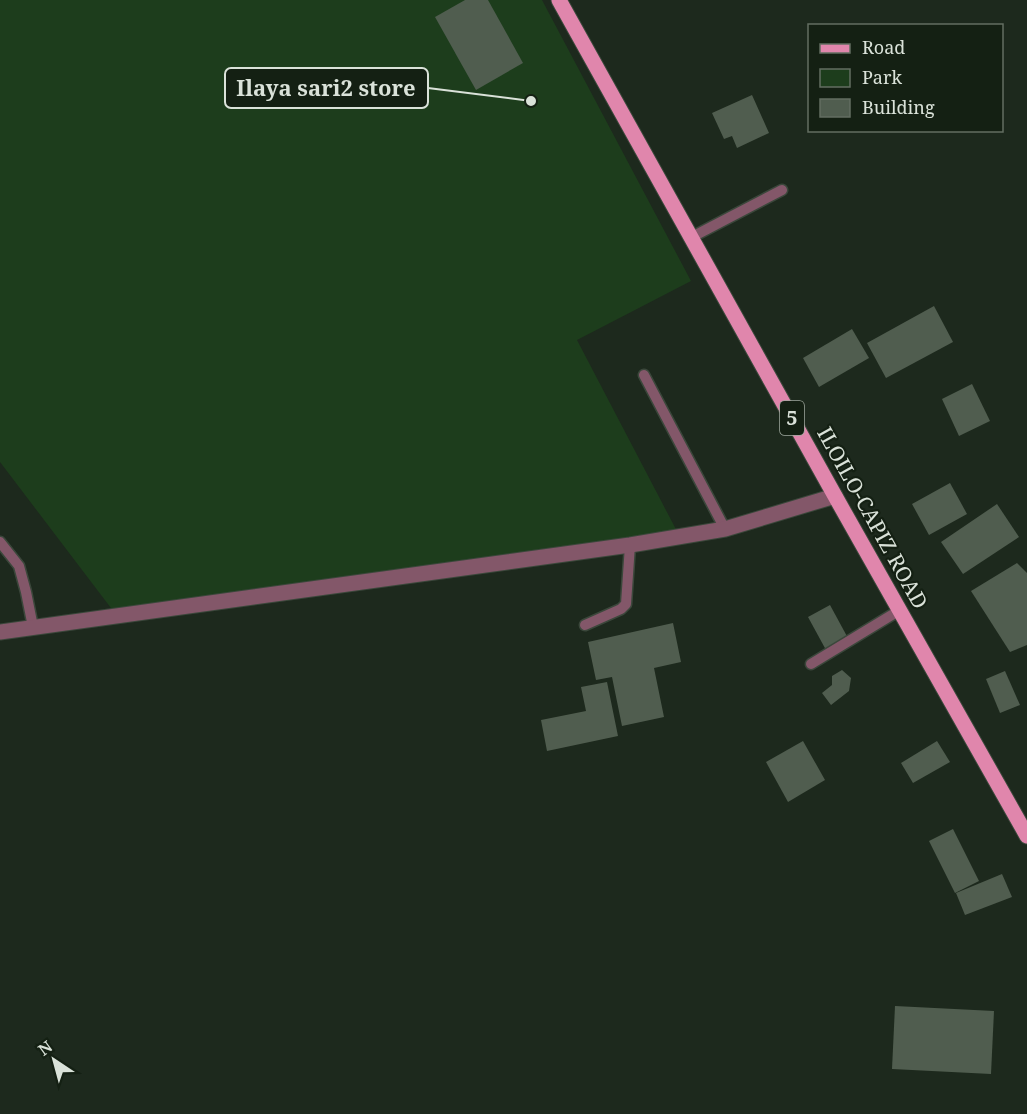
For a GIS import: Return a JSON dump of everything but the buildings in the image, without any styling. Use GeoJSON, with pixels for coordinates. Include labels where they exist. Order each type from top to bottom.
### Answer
{"type":"FeatureCollection","features":[{"type":"Feature","properties":{"kind":"main road","name":"ILOILO-CAPIZ ROAD"},"geometry":{"type":"LineString","coordinates":[[559,0],[1027,836]]}},
{"type":"Feature","properties":{"kind":"street"},"geometry":{"type":"LineString","coordinates":[[0,632],[630,545],[725,529],[835,496]]}},
{"type":"Feature","properties":{"kind":"lane"},"geometry":{"type":"LineString","coordinates":[[692,237],[782,190]]}},
{"type":"Feature","properties":{"kind":"lane"},"geometry":{"type":"LineString","coordinates":[[644,375],[725,529]]}},
{"type":"Feature","properties":{"kind":"lane"},"geometry":{"type":"LineString","coordinates":[[0,542],[19,566],[33,627]]}},
{"type":"Feature","properties":{"kind":"lane"},"geometry":{"type":"LineString","coordinates":[[585,625],[621,609],[626,604],[630,545]]}},
{"type":"Feature","properties":{"kind":"lane"},"geometry":{"type":"LineString","coordinates":[[811,664],[900,610]]}},
{"type":"Feature","properties":{"kind":"green space"},"geometry":{"type":"Polygon","coordinates":[[[0,0],[542,0],[691,281],[577,340],[680,537],[117,616],[0,462],[0,0]]]}},
{"type":"Feature","properties":{"kind":"place","name":"Ilaya sari2 store"},"geometry":{"type":"Point","coordinates":[531,101]}}]}
